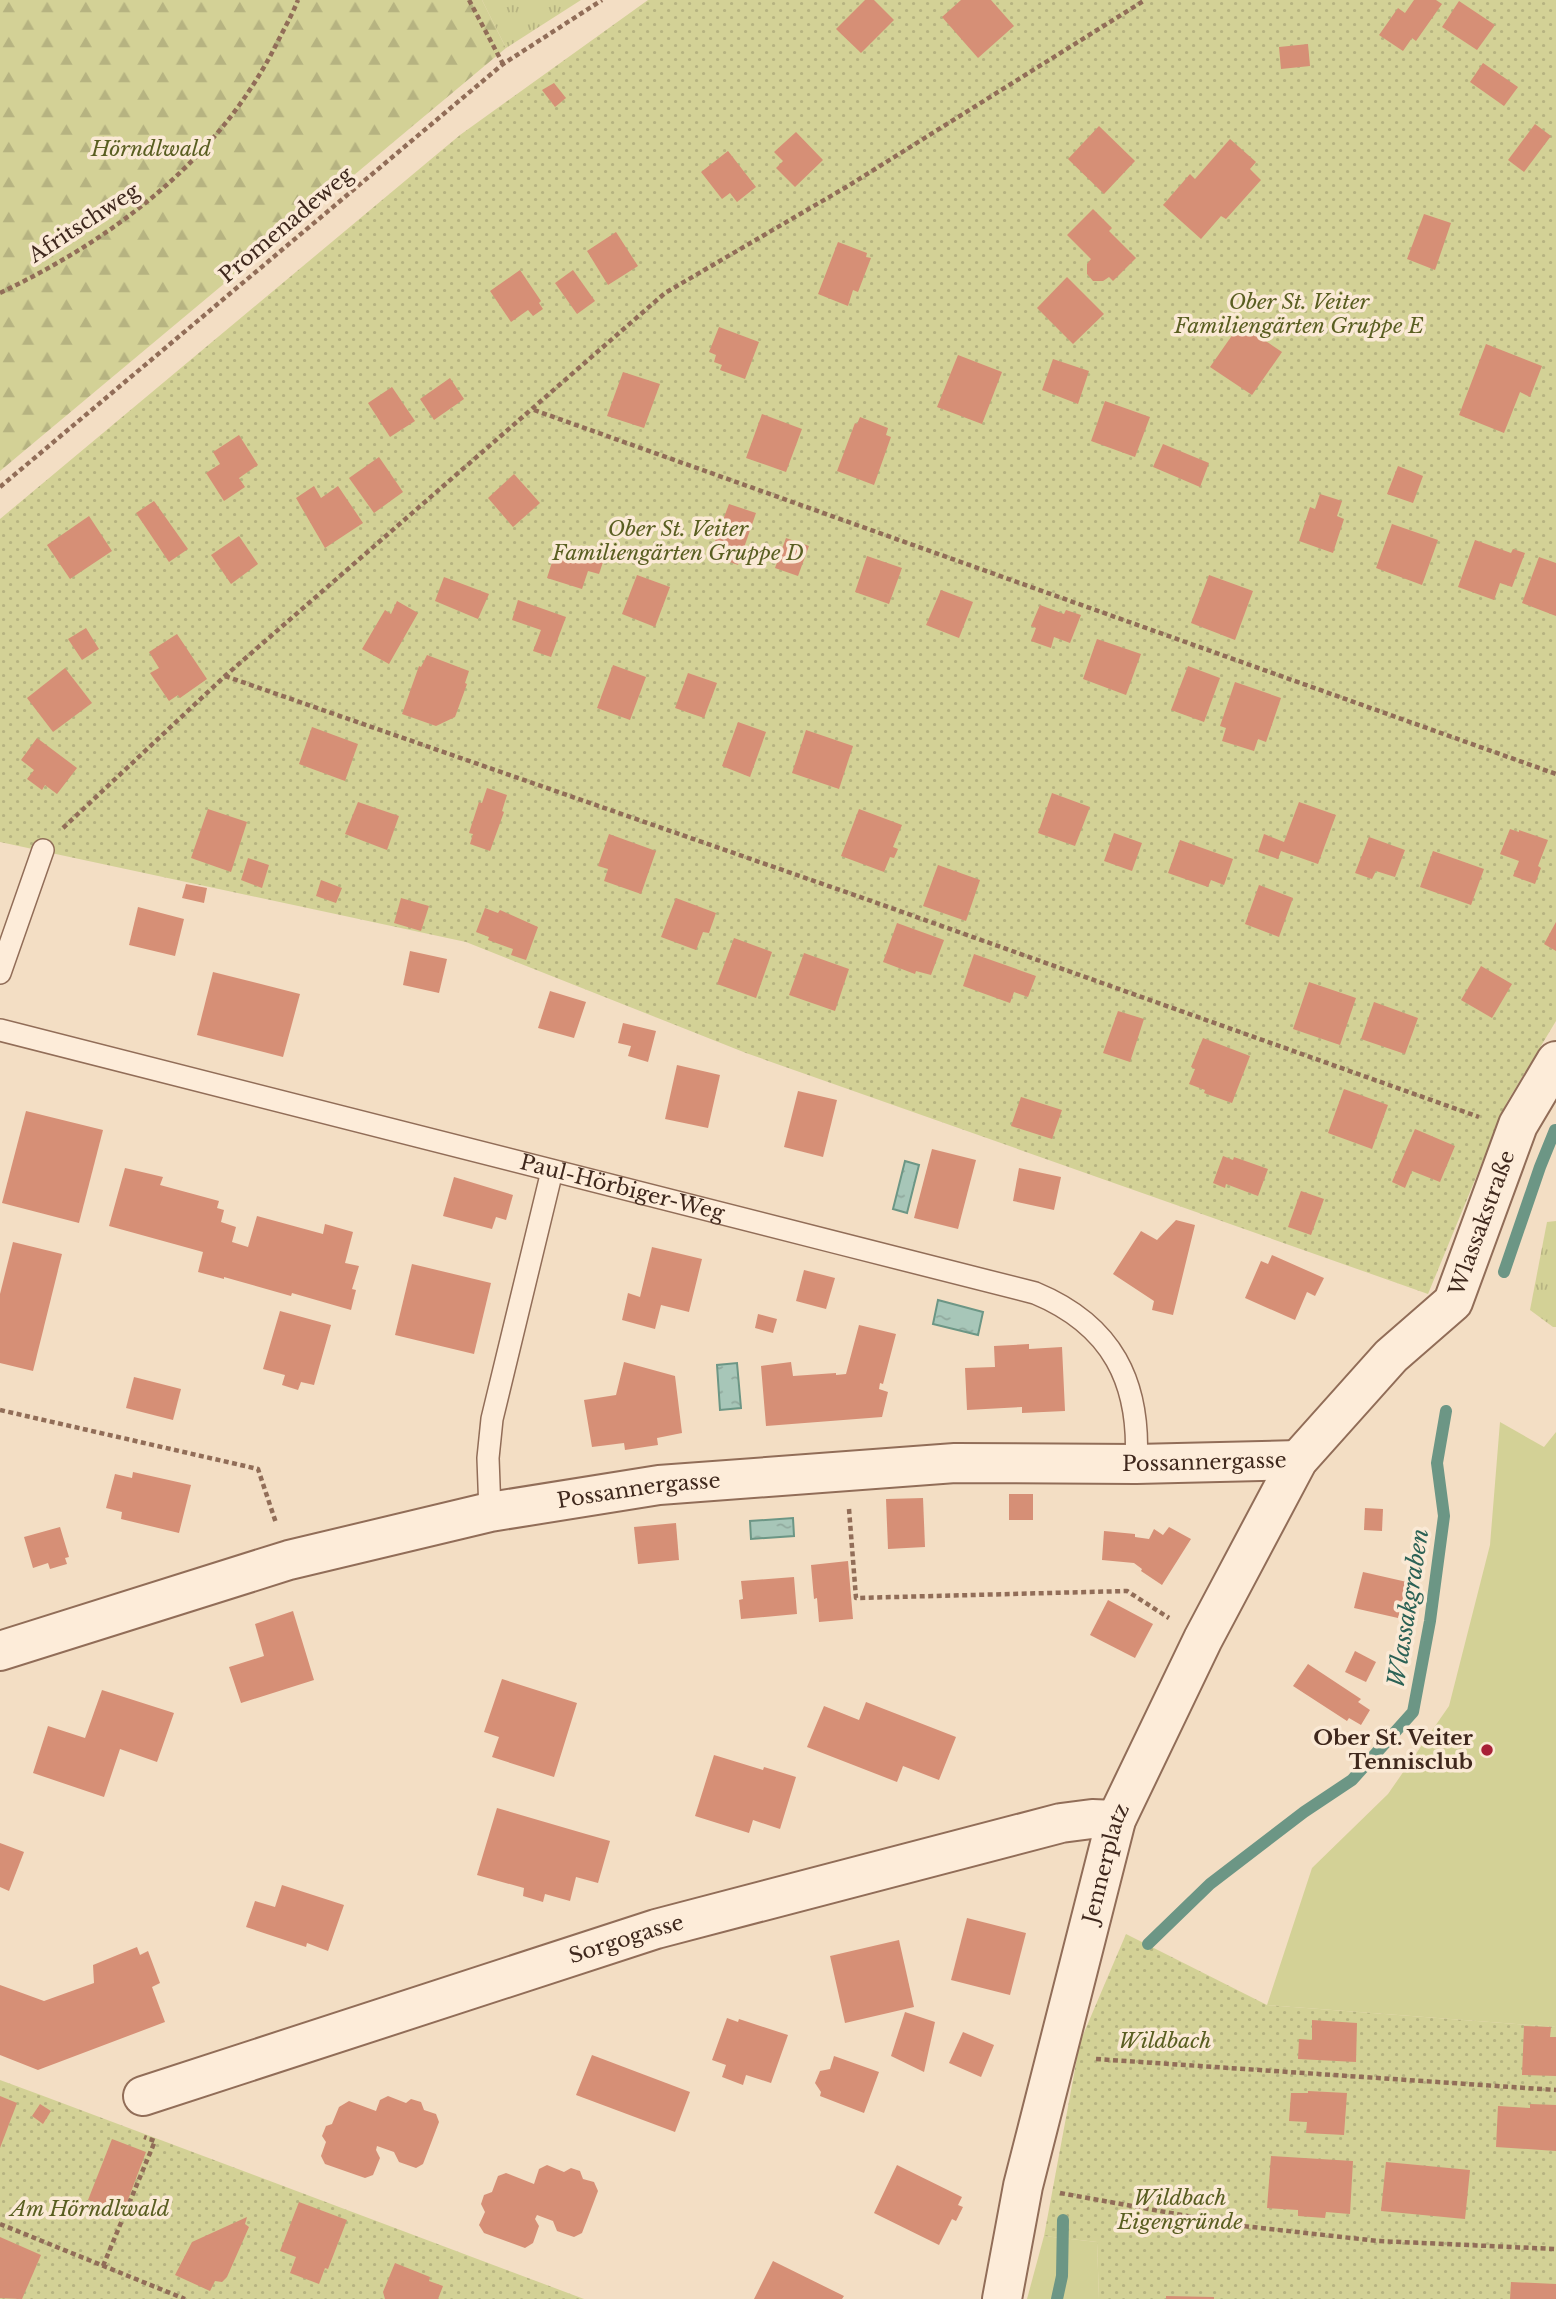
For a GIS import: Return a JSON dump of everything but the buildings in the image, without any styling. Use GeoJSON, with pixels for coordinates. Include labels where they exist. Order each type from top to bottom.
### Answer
{"type":"FeatureCollection","features":[{"type":"Feature","properties":{"kind":"street","name":"Wlassakstraße"},"geometry":{"type":"LineString","coordinates":[[1298,1460],[1391,1356],[1453,1301],[1518,1125],[1556,1061]]}},
{"type":"Feature","properties":{"kind":"street","name":"Possannergasse"},"geometry":{"type":"LineString","coordinates":[[0,1651],[289,1560],[490,1512],[659,1485],[955,1463],[1136,1464],[1298,1460]]}},
{"type":"Feature","properties":{"kind":"street","name":"Jennerplatz"},"geometry":{"type":"LineString","coordinates":[[1002,2299],[1023,2186],[1116,1821],[1203,1639],[1298,1460]]}},
{"type":"Feature","properties":{"kind":"street","name":"Sorgogasse"},"geometry":{"type":"LineString","coordinates":[[143,2096],[656,1929],[1061,1823],[1092,1819],[1116,1821]]}},
{"type":"Feature","properties":{"kind":"lane"},"geometry":{"type":"LineString","coordinates":[[0,973],[43,850]]}},
{"type":"Feature","properties":{"kind":"lane","name":"Paul-Hörbiger-Weg"},"geometry":{"type":"LineString","coordinates":[[0,1030],[397,1128],[552,1171],[1035,1293],[1056,1301],[1097,1334],[1114,1353],[1127,1378],[1135,1414],[1136,1464]]}},
{"type":"Feature","properties":{"kind":"lane"},"geometry":{"type":"LineString","coordinates":[[490,1512],[488,1458],[492,1419],[552,1171]]}},
{"type":"Feature","properties":{"kind":"path","name":"Afritschweg"},"geometry":{"type":"LineString","coordinates":[[0,293],[27,280],[114,227],[180,174],[229,120],[253,87],[298,0]]}},
{"type":"Feature","properties":{"kind":"path"},"geometry":{"type":"LineString","coordinates":[[469,0],[503,64]]}},
{"type":"Feature","properties":{"kind":"path","name":"Promenadeweg"},"geometry":{"type":"LineString","coordinates":[[0,486],[503,64],[602,0]]}},
{"type":"Feature","properties":{"kind":"path"},"geometry":{"type":"LineString","coordinates":[[43,850],[77,813],[225,676],[666,293],[860,179],[1145,0]]}},
{"type":"Feature","properties":{"kind":"path"},"geometry":{"type":"LineString","coordinates":[[534,410],[1556,775]]}},
{"type":"Feature","properties":{"kind":"path"},"geometry":{"type":"LineString","coordinates":[[225,676],[1497,1123],[1518,1125]]}},
{"type":"Feature","properties":{"kind":"path"},"geometry":{"type":"LineString","coordinates":[[0,1410],[258,1469],[289,1560]]}},
{"type":"Feature","properties":{"kind":"path"},"geometry":{"type":"LineString","coordinates":[[846,1471],[856,1598],[1127,1591],[1203,1639]]}},
{"type":"Feature","properties":{"kind":"path"},"geometry":{"type":"LineString","coordinates":[[1056,2057],[1556,2090]]}},
{"type":"Feature","properties":{"kind":"path"},"geometry":{"type":"LineString","coordinates":[[103,2266],[155,2141],[139,2135],[143,2096]]}},
{"type":"Feature","properties":{"kind":"path"},"geometry":{"type":"LineString","coordinates":[[1023,2186],[1243,2226],[1378,2241],[1556,2249]]}},
{"type":"Feature","properties":{"kind":"path"},"geometry":{"type":"LineString","coordinates":[[0,2224],[185,2299]]}},
{"type":"Feature","properties":{"kind":"green space","name":"Hörndlwald"},"geometry":{"type":"Polygon","coordinates":[[[0,0],[482,0],[506,48],[0,471],[0,0]]]}},
{"type":"Feature","properties":{"kind":"green space"},"geometry":{"type":"Polygon","coordinates":[[[482,0],[581,0],[506,48],[482,0]]]}},
{"type":"Feature","properties":{"kind":"green space","name":"Ober St. Veiter Familiengärten Gruppe D"},"geometry":{"type":"Polygon","coordinates":[[[648,0],[1556,0],[1556,1021],[1507,1102],[1428,1294],[746,1053],[466,942],[0,842],[0,519],[460,135],[648,0]]]}},
{"type":"Feature","properties":{"kind":"green space"},"geometry":{"type":"Polygon","coordinates":[[[1556,1221],[1556,1327],[1553,1327],[1530,1310],[1547,1222],[1556,1221]]]}},
{"type":"Feature","properties":{"kind":"green space","name":"Ober St. Veiter Tennisclub"},"geometry":{"type":"Polygon","coordinates":[[[1500,1422],[1544,1447],[1556,1432],[1556,2027],[1267,2005],[1312,1868],[1388,1794],[1449,1706],[1490,1545],[1500,1422]]]}},
{"type":"Feature","properties":{"kind":"green space"},"geometry":{"type":"Polygon","coordinates":[[[1126,1934],[1267,2005],[1556,2027],[1556,2299],[1099,2299],[1097,2242],[1044,2236],[1080,2042],[1126,1934]]]}},
{"type":"Feature","properties":{"kind":"green space","name":"Am Hörndlwald"},"geometry":{"type":"Polygon","coordinates":[[[0,2080],[38,2094],[584,2299],[0,2299],[0,2080]]]}},
{"type":"Feature","properties":{"kind":"green space"},"geometry":{"type":"Polygon","coordinates":[[[1044,2236],[1097,2242],[1099,2299],[1027,2299],[1044,2236]]]}},
{"type":"Feature","properties":{"kind":"water"},"geometry":{"type":"Polygon","coordinates":[[[905,1161],[919,1165],[907,1213],[893,1209],[905,1161]]]}},
{"type":"Feature","properties":{"kind":"water"},"geometry":{"type":"Polygon","coordinates":[[[938,1300],[983,1312],[978,1335],[933,1324],[938,1300]]]}},
{"type":"Feature","properties":{"kind":"water"},"geometry":{"type":"Polygon","coordinates":[[[737,1363],[741,1408],[720,1410],[717,1365],[737,1363]]]}},
{"type":"Feature","properties":{"kind":"water"},"geometry":{"type":"Polygon","coordinates":[[[793,1518],[794,1536],[751,1539],[750,1521],[793,1518]]]}},
{"type":"Feature","properties":{"kind":"waterway","name":"Wlassakgraben"},"geometry":{"type":"LineString","coordinates":[[1504,1272],[1555,1130]]}},
{"type":"Feature","properties":{"kind":"waterway","name":"Wlassakgraben"},"geometry":{"type":"LineString","coordinates":[[1148,1944],[1210,1884],[1304,1812],[1352,1780],[1413,1712],[1430,1621],[1444,1516],[1437,1463],[1446,1411]]}},
{"type":"Feature","properties":{"kind":"waterway","name":"Wlassakgraben"},"geometry":{"type":"LineString","coordinates":[[1057,2299],[1062,2276],[1063,2220]]}},
{"type":"Feature","properties":{"kind":"place","name":"Ober St. Veiter Tennisclub"},"geometry":{"type":"Point","coordinates":[1487,1750]}},
{"type":"Feature","properties":{"kind":"park label","name":"Ober St. Veiter Familiengärten Gruppe E"},"geometry":{"type":"Point","coordinates":[1299,314]}},
{"type":"Feature","properties":{"kind":"park label","name":"Wildbach"},"geometry":{"type":"Point","coordinates":[1165,2041]}},
{"type":"Feature","properties":{"kind":"park label","name":"Wildbach Eigengründe"},"geometry":{"type":"Point","coordinates":[1180,2210]}}]}
